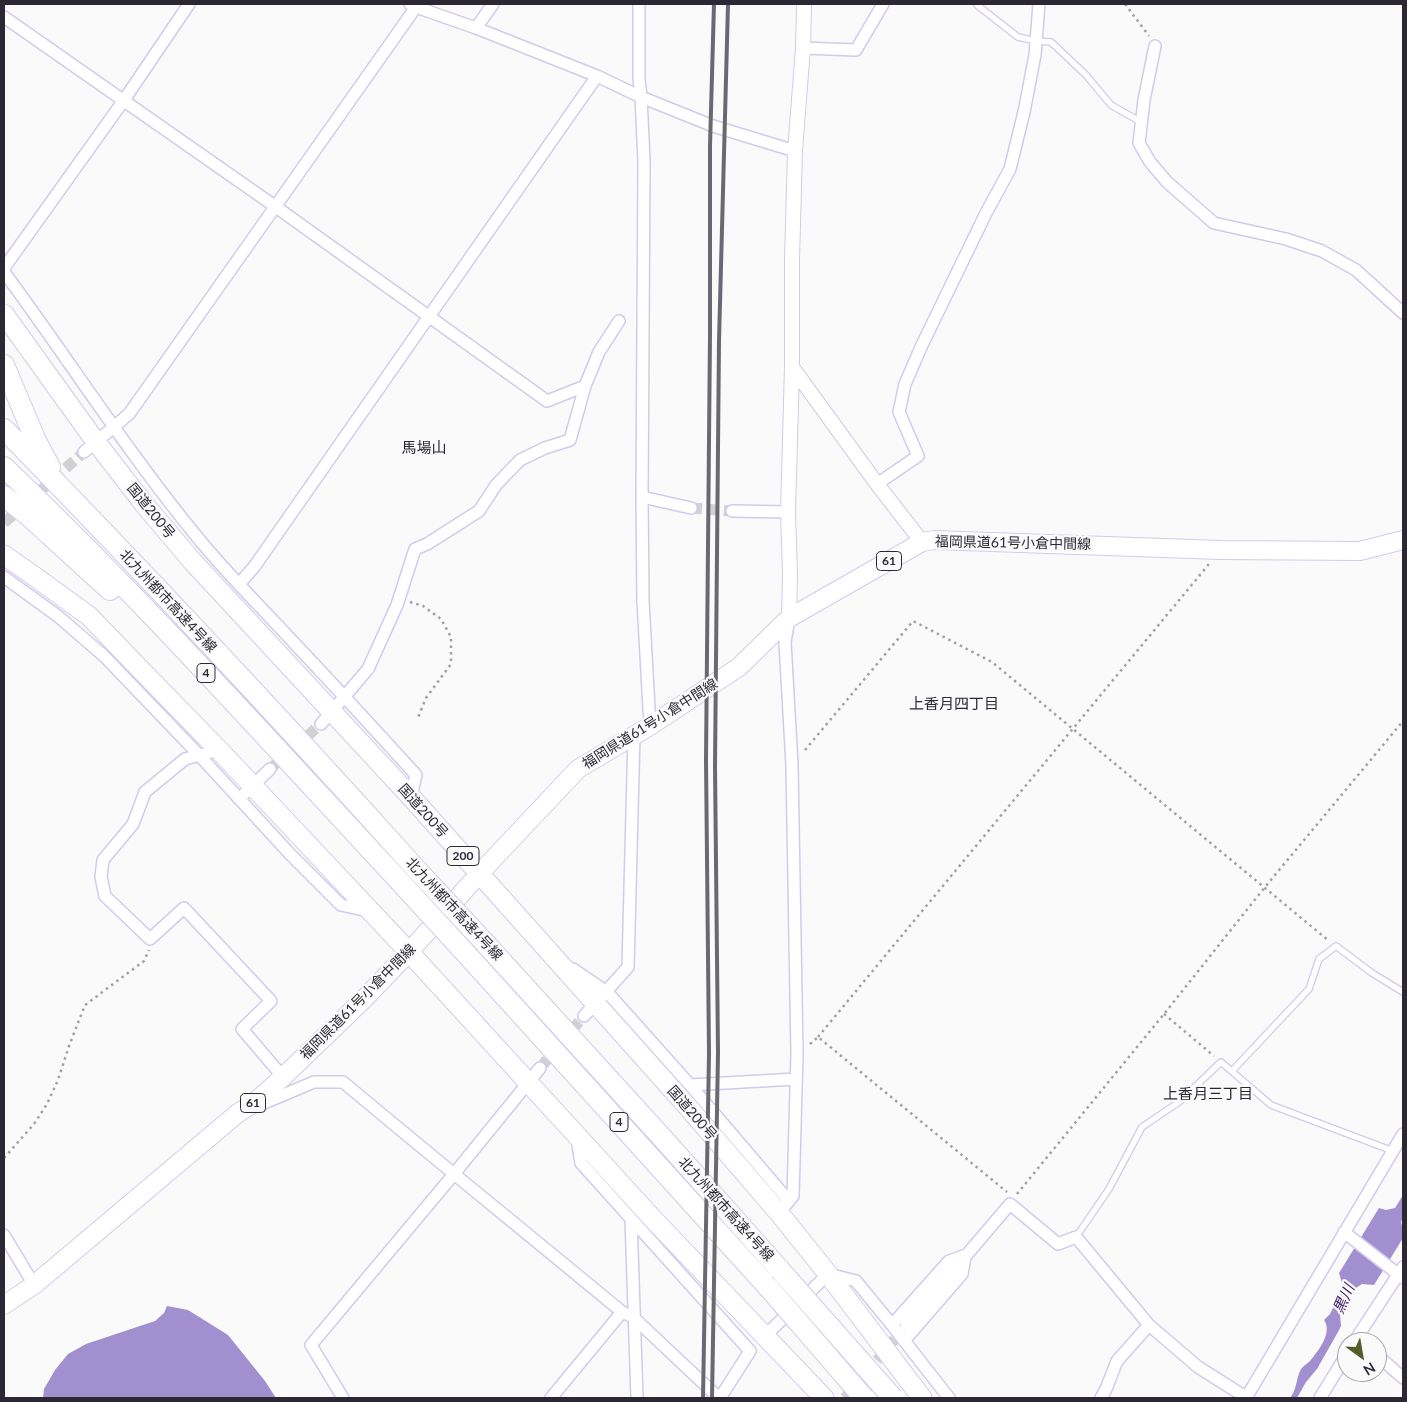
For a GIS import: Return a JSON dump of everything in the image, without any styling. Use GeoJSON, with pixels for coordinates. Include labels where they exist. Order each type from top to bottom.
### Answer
{"type":"FeatureCollection","features":[{"type":"Feature","properties":{"kind":"highway","name":"国道200号"},"geometry":{"type":"LineString","coordinates":[[4,314],[90,447],[144,504],[326,717],[411,797],[687,1106],[784,1207],[828,1274],[922,1398]]}},
{"type":"Feature","properties":{"kind":"highway"},"geometry":{"type":"LineString","coordinates":[[4,365],[36,441],[49,466],[73,500]]}},
{"type":"Feature","properties":{"kind":"highway","name":"北九州都市高速4号線"},"geometry":{"type":"LineString","coordinates":[[4,429],[274,712],[668,1142],[893,1398]]}},
{"type":"Feature","properties":{"kind":"highway","name":"北九州都市高速4号線"},"geometry":{"type":"LineString","coordinates":[[4,467],[114,576],[403,885],[768,1287],[864,1398]]}},
{"type":"Feature","properties":{"kind":"highway"},"geometry":{"type":"LineString","coordinates":[[4,496],[84,566],[264,736]]}},
{"type":"Feature","properties":{"kind":"highway"},"geometry":{"type":"LineString","coordinates":[[4,556],[89,616],[218,750],[246,793],[370,911],[408,952],[534,1075],[576,1135],[764,1337],[809,1389],[824,1398]]}},
{"type":"Feature","properties":{"kind":"main road","name":"福岡県道61号小倉中間線"},"geometry":{"type":"LineString","coordinates":[[4,1305],[34,1285],[283,1077],[364,999],[578,769],[650,726],[739,667],[789,618],[922,542],[934,540],[1221,550],[1360,551],[1403,540]]}},
{"type":"Feature","properties":{"kind":"street"},"geometry":{"type":"LineString","coordinates":[[4,268],[124,100],[189,4]]}},
{"type":"Feature","properties":{"kind":"street"},"geometry":{"type":"LineString","coordinates":[[476,28],[493,4]]}},
{"type":"Feature","properties":{"kind":"street"},"geometry":{"type":"LineString","coordinates":[[640,4],[639,80],[644,161],[642,601],[650,726]]}},
{"type":"Feature","properties":{"kind":"street"},"geometry":{"type":"LineString","coordinates":[[634,735],[628,967],[595,1004],[690,1085],[784,1207],[793,1196],[797,1054],[792,765],[785,642],[789,618],[790,574],[788,512],[795,151],[803,48],[804,4]]}},
{"type":"Feature","properties":{"kind":"street"},"geometry":{"type":"LineString","coordinates":[[803,48],[856,50],[883,4]]}},
{"type":"Feature","properties":{"kind":"street"},"geometry":{"type":"LineString","coordinates":[[877,484],[918,456],[899,412],[905,384],[922,344],[977,230],[1010,169],[1024,112],[1035,54],[1039,4]]}},
{"type":"Feature","properties":{"kind":"street"},"geometry":{"type":"LineString","coordinates":[[90,447],[129,414],[276,207],[413,5],[597,76],[641,97],[713,126],[795,151]]}},
{"type":"Feature","properties":{"kind":"street"},"geometry":{"type":"LineString","coordinates":[[4,17],[276,207],[547,401],[585,386]]}},
{"type":"Feature","properties":{"kind":"street"},"geometry":{"type":"LineString","coordinates":[[1155,46],[1144,100],[1139,143],[1150,162],[1167,182],[1214,223],[1286,239],[1322,251],[1356,270],[1403,313]]}},
{"type":"Feature","properties":{"kind":"street"},"geometry":{"type":"LineString","coordinates":[[239,584],[254,567],[597,76]]}},
{"type":"Feature","properties":{"kind":"street"},"geometry":{"type":"LineString","coordinates":[[4,272],[42,323],[114,428],[187,524],[239,584],[416,775],[411,797]]}},
{"type":"Feature","properties":{"kind":"street"},"geometry":{"type":"LineString","coordinates":[[326,717],[368,669],[397,604],[415,549],[479,511],[496,485],[520,460],[545,448],[570,440],[585,386],[600,352],[619,320]]}},
{"type":"Feature","properties":{"kind":"street"},"geometry":{"type":"LineString","coordinates":[[792,367],[877,484],[922,542]]}},
{"type":"Feature","properties":{"kind":"street"},"geometry":{"type":"LineString","coordinates":[[642,497],[691,508]]}},
{"type":"Feature","properties":{"kind":"street"},"geometry":{"type":"LineString","coordinates":[[732,511],[788,512]]}},
{"type":"Feature","properties":{"kind":"street"},"geometry":{"type":"LineString","coordinates":[[4,577],[59,617],[104,656],[199,755],[246,793],[270,770]]}},
{"type":"Feature","properties":{"kind":"street"},"geometry":{"type":"LineString","coordinates":[[218,750],[185,759],[145,792],[133,824],[103,860],[101,877],[105,896],[150,939],[184,908],[271,1001],[242,1029],[283,1077]]}},
{"type":"Feature","properties":{"kind":"street"},"geometry":{"type":"LineString","coordinates":[[342,1398],[310,1345],[454,1174],[534,1075]]}},
{"type":"Feature","properties":{"kind":"street"},"geometry":{"type":"LineString","coordinates":[[690,1085],[796,1079]]}},
{"type":"Feature","properties":{"kind":"street"},"geometry":{"type":"LineString","coordinates":[[238,1113],[314,1082],[343,1082],[622,1312],[634,1317],[720,1398],[750,1351],[582,1163],[576,1135]]}},
{"type":"Feature","properties":{"kind":"street"},"geometry":{"type":"LineString","coordinates":[[906,1326],[1012,1201],[1058,1244],[1076,1237],[1148,1326],[1198,1367],[1247,1398],[1346,1234],[1403,1134]]}},
{"type":"Feature","properties":{"kind":"street"},"geometry":{"type":"LineString","coordinates":[[631,1219],[637,1398]]}},
{"type":"Feature","properties":{"kind":"street"},"geometry":{"type":"LineString","coordinates":[[1346,1234],[1400,1272],[1363,1332]]}},
{"type":"Feature","properties":{"kind":"street"},"geometry":{"type":"LineString","coordinates":[[4,1235],[34,1285]]}},
{"type":"Feature","properties":{"kind":"street"},"geometry":{"type":"LineString","coordinates":[[892,1325],[949,1261],[966,1255]]}},
{"type":"Feature","properties":{"kind":"street"},"geometry":{"type":"LineString","coordinates":[[904,1341],[962,1274],[966,1255]]}},
{"type":"Feature","properties":{"kind":"street"},"geometry":{"type":"LineString","coordinates":[[764,1337],[828,1274],[856,1281],[949,1398]]}},
{"type":"Feature","properties":{"kind":"street"},"geometry":{"type":"LineString","coordinates":[[551,1398],[622,1312]]}},
{"type":"Feature","properties":{"kind":"street"},"geometry":{"type":"LineString","coordinates":[[1101,1398],[1118,1361],[1148,1326]]}},
{"type":"Feature","properties":{"kind":"street"},"geometry":{"type":"LineString","coordinates":[[1387,1364],[1403,1378]]}},
{"type":"Feature","properties":{"kind":"street"},"geometry":{"type":"LineString","coordinates":[[1320,1398],[1337,1370]]}},
{"type":"Feature","properties":{"kind":"lane"},"geometry":{"type":"LineString","coordinates":[[977,5],[1018,37],[1051,42],[1086,74],[1111,105],[1141,122]]}},
{"type":"Feature","properties":{"kind":"lane"},"geometry":{"type":"LineString","coordinates":[[1232,1071],[1309,988],[1319,959],[1336,946],[1372,973],[1403,992]]}},
{"type":"Feature","properties":{"kind":"lane"},"geometry":{"type":"LineString","coordinates":[[1076,1237],[1109,1189],[1142,1127],[1179,1102],[1221,1062],[1271,1105],[1393,1151]]}},
{"type":"Feature","properties":{"kind":"path"},"geometry":{"type":"LineString","coordinates":[[1125,4],[1143,26],[1155,46]]}},
{"type":"Feature","properties":{"kind":"path"},"geometry":{"type":"LineString","coordinates":[[797,1054],[818,1037],[1221,550]]}},
{"type":"Feature","properties":{"kind":"path"},"geometry":{"type":"LineString","coordinates":[[397,604],[408,602],[423,606],[441,619],[451,637],[451,664],[426,698],[417,720]]}},
{"type":"Feature","properties":{"kind":"path"},"geometry":{"type":"LineString","coordinates":[[792,765],[913,621],[992,662],[1072,730],[1336,946]]}},
{"type":"Feature","properties":{"kind":"path"},"geometry":{"type":"LineString","coordinates":[[818,1037],[1012,1201],[1265,887],[1403,721]]}},
{"type":"Feature","properties":{"kind":"path"},"geometry":{"type":"LineString","coordinates":[[4,1158],[34,1124],[47,1104],[58,1080],[85,1005],[144,961],[150,950],[150,939]]}},
{"type":"Feature","properties":{"kind":"path"},"geometry":{"type":"LineString","coordinates":[[1164,1014],[1221,1062]]}},
{"type":"Feature","properties":{"kind":"water","name":"黒川"},"geometry":{"type":"Polygon","coordinates":[[[1403,1195],[1403,1217],[1401,1222],[1403,1238],[1374,1285],[1362,1284],[1347,1294],[1341,1306],[1341,1326],[1338,1332],[1317,1369],[1306,1382],[1297,1398],[1290,1398],[1301,1369],[1317,1352],[1326,1336],[1327,1330],[1324,1320],[1330,1314],[1342,1290],[1339,1273],[1379,1208],[1386,1210],[1395,1208],[1403,1195]]]}},
{"type":"Feature","properties":{"kind":"water"},"geometry":{"type":"Polygon","coordinates":[[[167,1306],[188,1310],[228,1335],[265,1381],[276,1398],[43,1398],[44,1389],[55,1370],[68,1354],[86,1344],[155,1321],[164,1313],[167,1306]]]}},
{"type":"Feature","properties":{"kind":"tunnel"},"geometry":{"type":"LineString","coordinates":[[4,523],[84,452]]}},
{"type":"Feature","properties":{"kind":"tunnel"},"geometry":{"type":"LineString","coordinates":[[691,508],[732,511]]}},
{"type":"Feature","properties":{"kind":"tunnel"},"geometry":{"type":"LineString","coordinates":[[270,769],[321,724]]}},
{"type":"Feature","properties":{"kind":"tunnel"},"geometry":{"type":"LineString","coordinates":[[540,1068],[584,1016]]}},
{"type":"Feature","properties":{"kind":"tunnel"},"geometry":{"type":"LineString","coordinates":[[845,1398],[905,1327]]}},
{"type":"Feature","properties":{"kind":"railway"},"geometry":{"type":"LineString","coordinates":[[703,1398],[709,1054],[706,759],[710,146],[714,4]]}},
{"type":"Feature","properties":{"kind":"railway"},"geometry":{"type":"LineString","coordinates":[[712,1398],[718,1053],[715,766],[719,341],[728,4]]}},
{"type":"Feature","properties":{"kind":"district","name":"馬場山"},"geometry":{"type":"Point","coordinates":[424,448]}},
{"type":"Feature","properties":{"kind":"district","name":"上香月四丁目"},"geometry":{"type":"Point","coordinates":[954,704]}},
{"type":"Feature","properties":{"kind":"district","name":"上香月三丁目"},"geometry":{"type":"Point","coordinates":[1208,1094]}}]}
